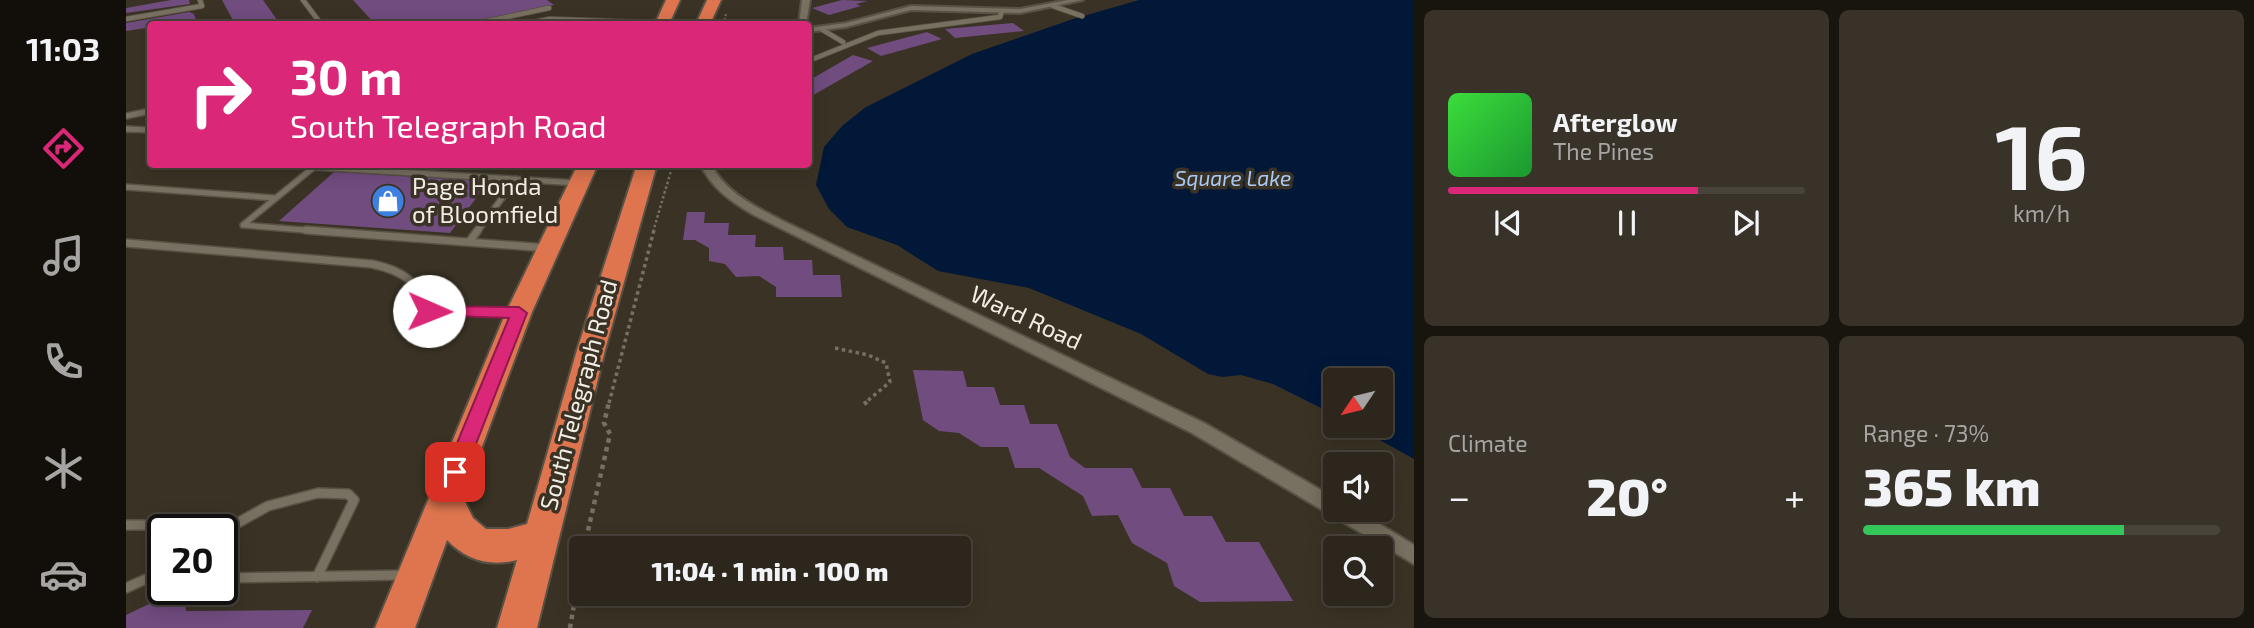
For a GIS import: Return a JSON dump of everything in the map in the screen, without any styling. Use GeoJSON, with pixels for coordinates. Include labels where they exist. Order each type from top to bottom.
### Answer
{"type":"FeatureCollection","features":[{"type":"Feature","properties":{"kind":"highway"},"geometry":{"type":"LineString","coordinates":[[664,21],[673,0]]}},
{"type":"Feature","properties":{"kind":"highway"},"geometry":{"type":"LineString","coordinates":[[704,21],[713,0]]}},
{"type":"Feature","properties":{"kind":"highway","name":"South Telegraph Road"},"geometry":{"type":"LineString","coordinates":[[517,628],[621,244],[646,168]]}},
{"type":"Feature","properties":{"kind":"highway"},"geometry":{"type":"LineString","coordinates":[[395,628],[519,313],[583,174]]}},
{"type":"Feature","properties":{"kind":"highway"},"geometry":{"type":"LineString","coordinates":[[445,496],[456,526],[467,538],[482,545],[513,546],[541,535]]}},
{"type":"Feature","properties":{"kind":"street"},"geometry":{"type":"LineString","coordinates":[[803,21],[806,0]]}},
{"type":"Feature","properties":{"kind":"street"},"geometry":{"type":"LineString","coordinates":[[1033,0],[1053,6]]}},
{"type":"Feature","properties":{"kind":"street"},"geometry":{"type":"LineString","coordinates":[[812,30],[916,8],[1002,11],[1053,6],[1079,0]]}},
{"type":"Feature","properties":{"kind":"street","name":"Ward Road"},"geometry":{"type":"LineString","coordinates":[[707,168],[714,180],[728,194],[776,223],[1198,428],[1323,500]]}},
{"type":"Feature","properties":{"kind":"street","name":"Ward Road"},"geometry":{"type":"LineString","coordinates":[[1360,522],[1414,555]]}},
{"type":"Feature","properties":{"kind":"lane"},"geometry":{"type":"LineString","coordinates":[[126,19],[202,6],[200,0]]}},
{"type":"Feature","properties":{"kind":"lane"},"geometry":{"type":"LineString","coordinates":[[303,0],[319,21]]}},
{"type":"Feature","properties":{"kind":"lane"},"geometry":{"type":"LineString","coordinates":[[1053,6],[1082,16]]}},
{"type":"Feature","properties":{"kind":"lane"},"geometry":{"type":"LineString","coordinates":[[488,21],[550,8]]}},
{"type":"Feature","properties":{"kind":"lane"},"geometry":{"type":"LineString","coordinates":[[812,59],[843,42],[912,24],[1001,17],[1002,11]]}},
{"type":"Feature","properties":{"kind":"lane"},"geometry":{"type":"LineString","coordinates":[[540,21],[595,21]]}},
{"type":"Feature","properties":{"kind":"lane"},"geometry":{"type":"LineString","coordinates":[[821,29],[843,42]]}},
{"type":"Feature","properties":{"kind":"lane"},"geometry":{"type":"LineString","coordinates":[[126,116],[147,112]]}},
{"type":"Feature","properties":{"kind":"lane"},"geometry":{"type":"LineString","coordinates":[[126,129],[147,130]]}},
{"type":"Feature","properties":{"kind":"lane"},"geometry":{"type":"LineString","coordinates":[[313,168],[243,225],[547,248]]}},
{"type":"Feature","properties":{"kind":"lane"},"geometry":{"type":"LineString","coordinates":[[332,168],[516,178],[583,174]]}},
{"type":"Feature","properties":{"kind":"lane"},"geometry":{"type":"LineString","coordinates":[[469,242],[516,178]]}},
{"type":"Feature","properties":{"kind":"lane"},"geometry":{"type":"LineString","coordinates":[[126,187],[275,198]]}},
{"type":"Feature","properties":{"kind":"lane"},"geometry":{"type":"LineString","coordinates":[[126,243],[372,264],[409,275],[419,285],[429,311],[519,313]]}},
{"type":"Feature","properties":{"kind":"lane"},"geometry":{"type":"LineString","coordinates":[[126,525],[234,525],[268,506],[318,493],[348,494],[354,500],[317,577]]}},
{"type":"Feature","properties":{"kind":"lane"},"geometry":{"type":"LineString","coordinates":[[238,578],[415,575]]}},
{"type":"Feature","properties":{"kind":"lane"},"geometry":{"type":"LineString","coordinates":[[126,588],[147,579]]}},
{"type":"Feature","properties":{"kind":"path"},"geometry":{"type":"LineString","coordinates":[[587,536],[610,434],[604,423],[636,290],[672,168]]}},
{"type":"Feature","properties":{"kind":"path"},"geometry":{"type":"LineString","coordinates":[[835,348],[859,354],[873,354],[886,363],[890,382],[864,404]]}},
{"type":"Feature","properties":{"kind":"path"},"geometry":{"type":"LineString","coordinates":[[570,628],[574,606]]}},
{"type":"Feature","properties":{"kind":"water","name":"Square Lake"},"geometry":{"type":"Polygon","coordinates":[[[1139,0],[1414,0],[1414,459],[1376,438],[1393,438],[1393,368],[1323,368],[1323,409],[1273,384],[1241,375],[1222,377],[1208,374],[1141,334],[1029,288],[938,271],[897,245],[847,227],[829,209],[816,185],[824,147],[842,126],[866,107],[972,54],[1073,19],[1139,0]]]}},
{"type":"Feature","properties":{"kind":"building"},"geometry":{"type":"Polygon","coordinates":[[[171,0],[189,0],[190,4],[126,13],[126,8],[171,0]]]}},
{"type":"Feature","properties":{"kind":"building"},"geometry":{"type":"Polygon","coordinates":[[[222,0],[263,0],[278,21],[233,21],[222,0]]]}},
{"type":"Feature","properties":{"kind":"building"},"geometry":{"type":"Polygon","coordinates":[[[353,0],[547,0],[554,5],[479,21],[372,21],[353,0]]]}},
{"type":"Feature","properties":{"kind":"building"},"geometry":{"type":"Polygon","coordinates":[[[842,0],[868,1],[856,4],[861,6],[829,15],[812,8],[842,0]]]}},
{"type":"Feature","properties":{"kind":"building"},"geometry":{"type":"Polygon","coordinates":[[[189,12],[194,14],[196,20],[147,21],[147,28],[126,31],[126,23],[189,12]]]}},
{"type":"Feature","properties":{"kind":"building"},"geometry":{"type":"Polygon","coordinates":[[[1013,23],[1024,31],[955,38],[945,29],[1013,23]]]}},
{"type":"Feature","properties":{"kind":"building"},"geometry":{"type":"Polygon","coordinates":[[[927,32],[942,39],[881,56],[867,48],[927,32]]]}},
{"type":"Feature","properties":{"kind":"building"},"geometry":{"type":"Polygon","coordinates":[[[853,55],[873,61],[812,96],[812,79],[853,55]]]}},
{"type":"Feature","properties":{"kind":"building","name":"Page Honda of Bloomfield"},"geometry":{"type":"Polygon","coordinates":[[[334,172],[489,181],[450,233],[279,221],[334,172]]]}},
{"type":"Feature","properties":{"kind":"building"},"geometry":{"type":"Polygon","coordinates":[[[687,212],[705,212],[704,223],[729,223],[728,235],[756,235],[755,247],[783,247],[784,260],[812,260],[813,275],[840,275],[842,297],[776,297],[776,287],[759,276],[736,277],[725,264],[709,261],[709,248],[695,240],[683,240],[687,212]]]}},
{"type":"Feature","properties":{"kind":"building"},"geometry":{"type":"Polygon","coordinates":[[[913,370],[963,371],[967,387],[994,387],[1000,405],[1024,405],[1030,424],[1057,424],[1070,457],[1085,468],[1132,468],[1142,488],[1170,488],[1184,516],[1212,516],[1226,542],[1259,542],[1293,601],[1200,602],[1174,586],[1167,563],[1132,543],[1118,515],[1092,516],[1083,496],[1039,468],[1015,468],[1008,447],[981,447],[959,433],[939,431],[923,420],[913,370]]]}},
{"type":"Feature","properties":{"kind":"building"},"geometry":{"type":"Polygon","coordinates":[[[147,605],[185,605],[186,611],[312,610],[303,628],[126,628],[126,615],[147,605]]]}},
{"type":"Feature","properties":{"kind":"place","name":"Page Honda of Bloomfield"},"geometry":{"type":"Point","coordinates":[388,201]}},
{"type":"Feature","properties":{"kind":"route"},"geometry":{"type":"LineString","coordinates":[[429,311],[519,313],[455,472]]}}]}
